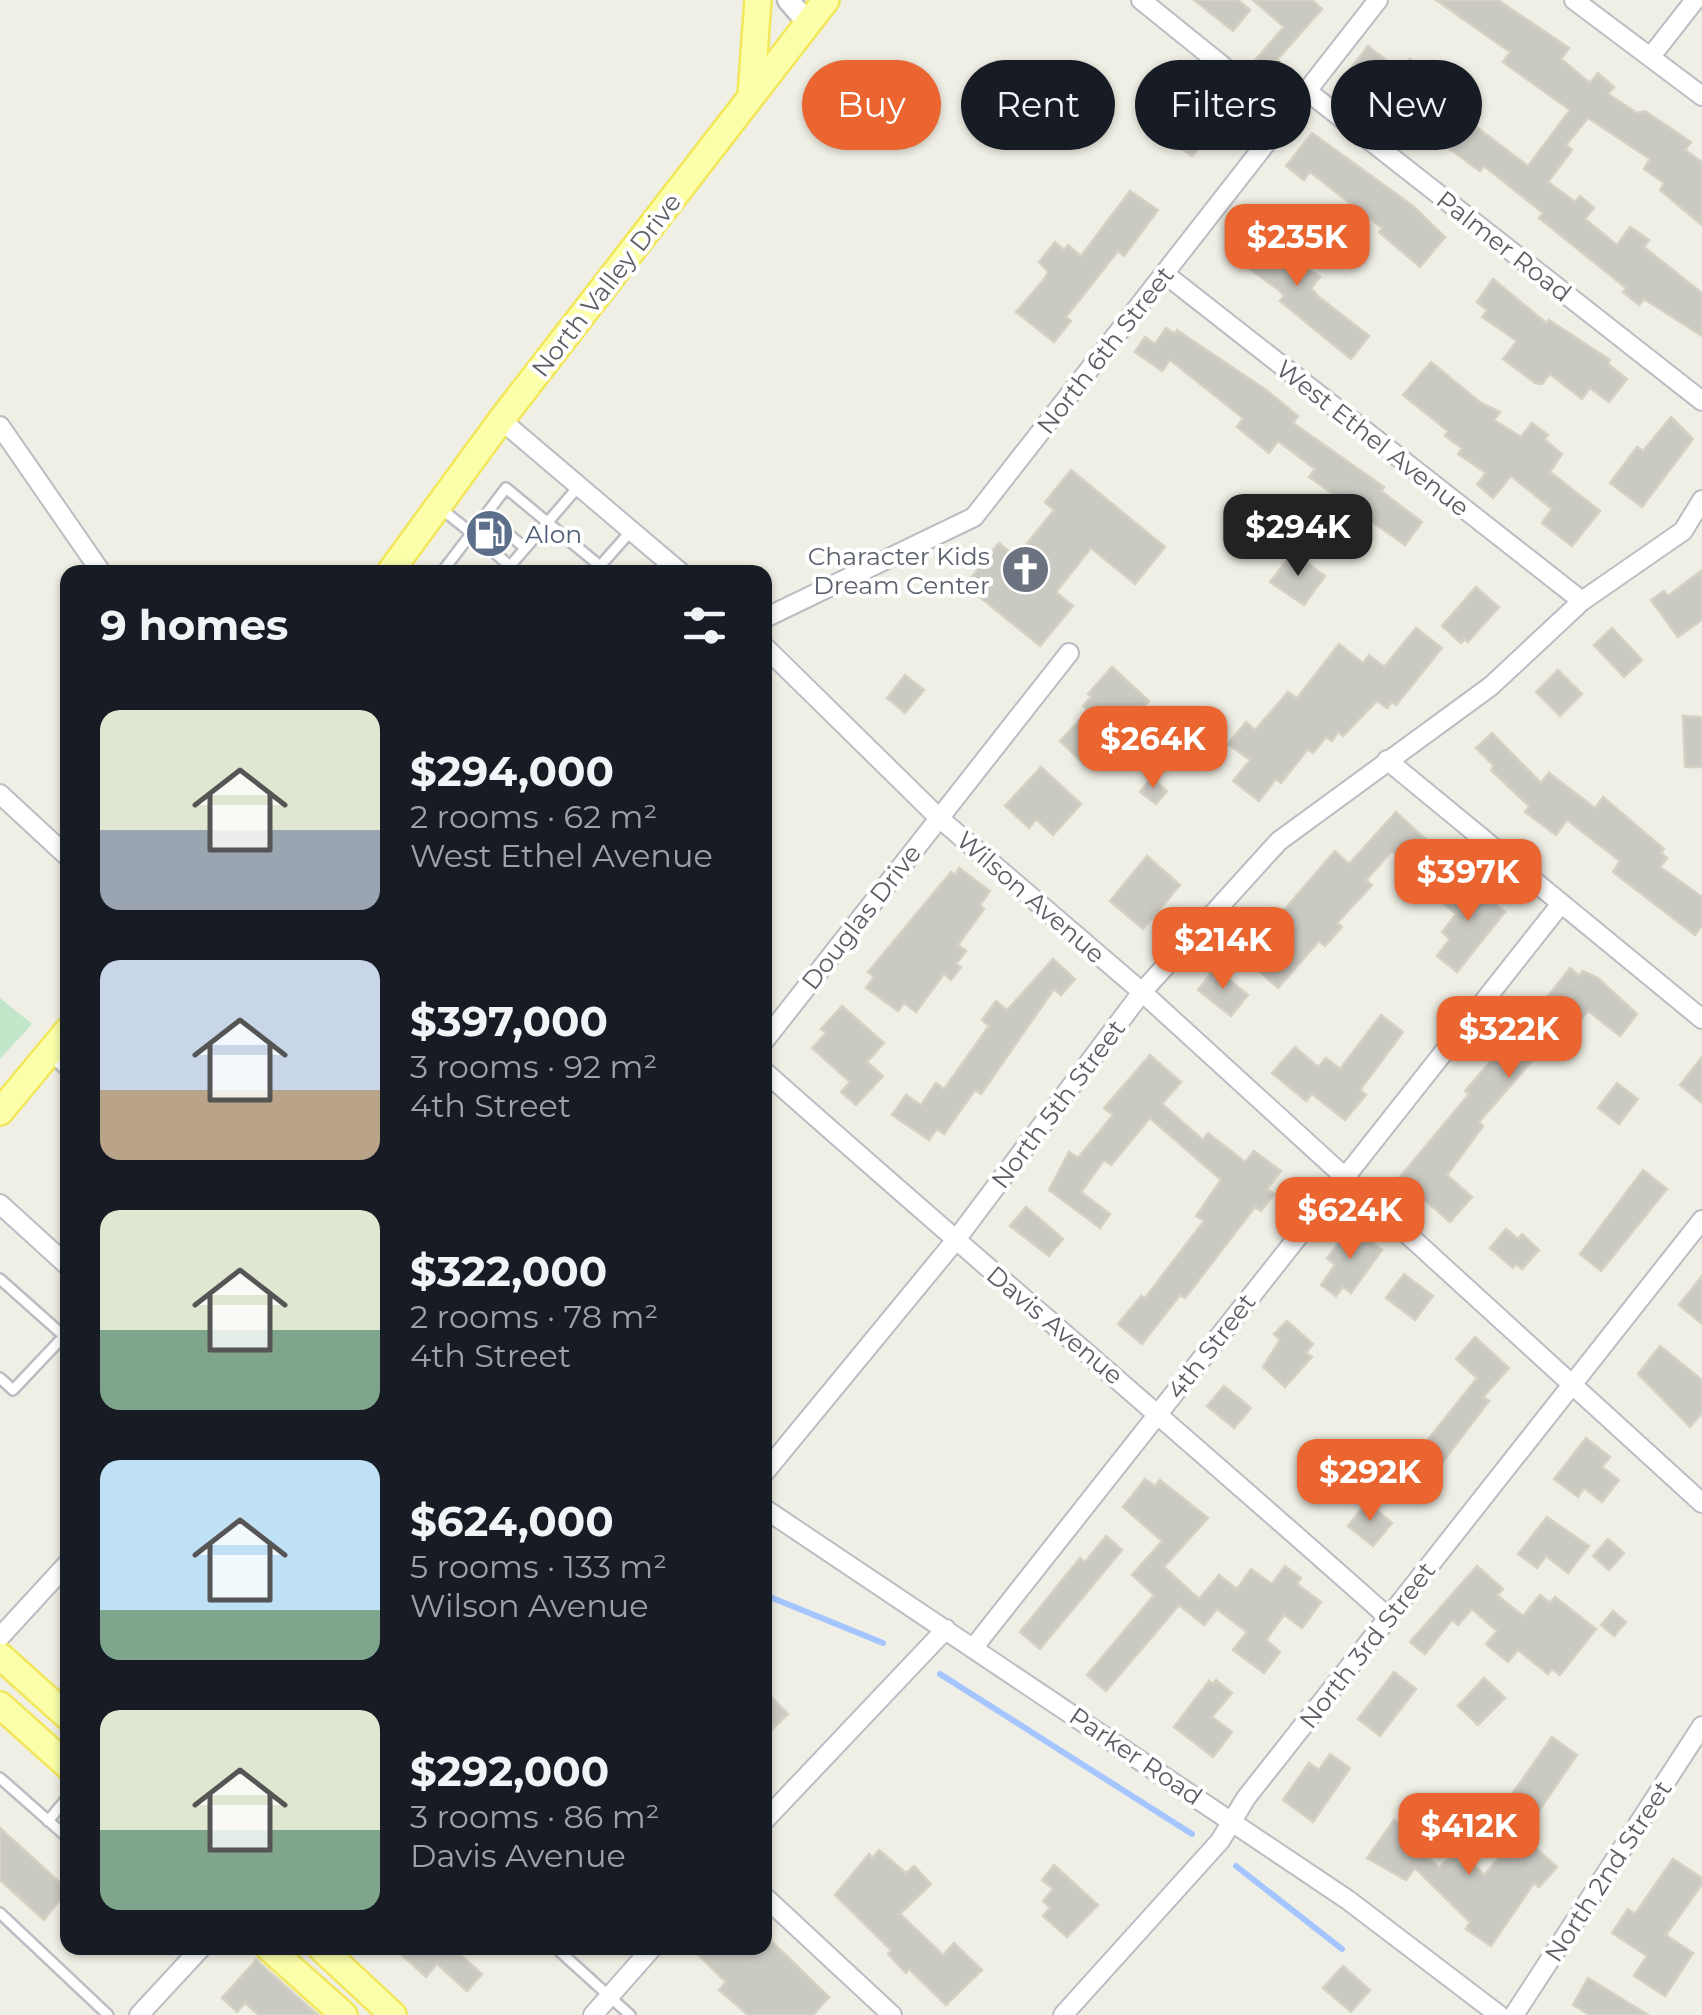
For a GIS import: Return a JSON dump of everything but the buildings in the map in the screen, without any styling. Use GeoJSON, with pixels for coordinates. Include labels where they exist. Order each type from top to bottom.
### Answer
{"type":"FeatureCollection","features":[{"type":"Feature","properties":{"kind":"main road"},"geometry":{"type":"LineString","coordinates":[[751,96],[758,0]]}},
{"type":"Feature","properties":{"kind":"main road","name":"North Valley Drive"},"geometry":{"type":"LineString","coordinates":[[398,565],[437,505],[501,420],[826,0]]}},
{"type":"Feature","properties":{"kind":"main road"},"geometry":{"type":"LineString","coordinates":[[0,1112],[60,1040]]}},
{"type":"Feature","properties":{"kind":"main road"},"geometry":{"type":"LineString","coordinates":[[0,1656],[60,1710]]}},
{"type":"Feature","properties":{"kind":"main road"},"geometry":{"type":"LineString","coordinates":[[0,1705],[60,1759]]}},
{"type":"Feature","properties":{"kind":"main road"},"geometry":{"type":"LineString","coordinates":[[277,1955],[344,2015]]}},
{"type":"Feature","properties":{"kind":"main road"},"geometry":{"type":"LineString","coordinates":[[329,1955],[394,2015]]}},
{"type":"Feature","properties":{"kind":"street"},"geometry":{"type":"LineString","coordinates":[[788,0],[808,22]]}},
{"type":"Feature","properties":{"kind":"street"},"geometry":{"type":"LineString","coordinates":[[1141,0],[1215,60]]}},
{"type":"Feature","properties":{"kind":"street","name":"North 6th Street"},"geometry":{"type":"LineString","coordinates":[[1311,86],[1378,0]]}},
{"type":"Feature","properties":{"kind":"street"},"geometry":{"type":"LineString","coordinates":[[1574,0],[1702,96]]}},
{"type":"Feature","properties":{"kind":"street"},"geometry":{"type":"LineString","coordinates":[[1652,55],[1695,0]]}},
{"type":"Feature","properties":{"kind":"street","name":"Palmer Road"},"geometry":{"type":"LineString","coordinates":[[1311,94],[1702,402]]}},
{"type":"Feature","properties":{"kind":"street","name":"North 6th Street"},"geometry":{"type":"LineString","coordinates":[[772,615],[974,517],[1261,150]]}},
{"type":"Feature","properties":{"kind":"street","name":"West Ethel Avenue"},"geometry":{"type":"LineString","coordinates":[[1165,274],[1582,601]]}},
{"type":"Feature","properties":{"kind":"street"},"geometry":{"type":"LineString","coordinates":[[501,420],[672,565]]}},
{"type":"Feature","properties":{"kind":"street"},"geometry":{"type":"LineString","coordinates":[[0,426],[96,565]]}},
{"type":"Feature","properties":{"kind":"street","name":"North 5th Street"},"geometry":{"type":"LineString","coordinates":[[772,1463],[955,1241],[1142,992],[1279,841],[1491,686],[1582,601],[1683,531],[1702,500]]}},
{"type":"Feature","properties":{"kind":"street","name":"Douglas Drive"},"geometry":{"type":"LineString","coordinates":[[772,1031],[1069,653]]}},
{"type":"Feature","properties":{"kind":"street","name":"Wilson Avenue"},"geometry":{"type":"LineString","coordinates":[[772,655],[938,817],[1142,992],[1340,1178],[1702,1502]]}},
{"type":"Feature","properties":{"kind":"street"},"geometry":{"type":"LineString","coordinates":[[1387,760],[1702,1019]]}},
{"type":"Feature","properties":{"kind":"street"},"geometry":{"type":"LineString","coordinates":[[0,794],[60,850]]}},
{"type":"Feature","properties":{"kind":"street","name":"4th Street"},"geometry":{"type":"LineString","coordinates":[[974,1647],[1340,1178],[1560,905]]}},
{"type":"Feature","properties":{"kind":"street","name":"Davis Avenue"},"geometry":{"type":"LineString","coordinates":[[772,1078],[955,1241],[1159,1412],[1388,1618]]}},
{"type":"Feature","properties":{"kind":"street"},"geometry":{"type":"LineString","coordinates":[[0,1204],[60,1259]]}},
{"type":"Feature","properties":{"kind":"street","name":"North 3rd Street"},"geometry":{"type":"LineString","coordinates":[[1063,2015],[1220,1840],[1388,1618],[1702,1220]]}},
{"type":"Feature","properties":{"kind":"street","name":"Parker Road"},"geometry":{"type":"LineString","coordinates":[[772,1514],[1372,1916],[1499,2015]]}},
{"type":"Feature","properties":{"kind":"street"},"geometry":{"type":"LineString","coordinates":[[0,1637],[60,1572]]}},
{"type":"Feature","properties":{"kind":"street"},"geometry":{"type":"LineString","coordinates":[[772,1813],[946,1629]]}},
{"type":"Feature","properties":{"kind":"street","name":"North 2nd Street"},"geometry":{"type":"LineString","coordinates":[[1514,2015],[1702,1726]]}},
{"type":"Feature","properties":{"kind":"street"},"geometry":{"type":"LineString","coordinates":[[772,1903],[892,2015]]}},
{"type":"Feature","properties":{"kind":"street"},"geometry":{"type":"LineString","coordinates":[[139,2015],[195,1955]]}},
{"type":"Feature","properties":{"kind":"street"},"geometry":{"type":"LineString","coordinates":[[593,2015],[646,1955]]}},
{"type":"Feature","properties":{"kind":"lane"},"geometry":{"type":"LineString","coordinates":[[510,565],[579,486]]}},
{"type":"Feature","properties":{"kind":"lane"},"geometry":{"type":"LineString","coordinates":[[448,565],[488,517],[506,488],[599,565]]}},
{"type":"Feature","properties":{"kind":"lane"},"geometry":{"type":"LineString","coordinates":[[437,505],[473,535]]}},
{"type":"Feature","properties":{"kind":"lane"},"geometry":{"type":"LineString","coordinates":[[504,531],[525,548]]}},
{"type":"Feature","properties":{"kind":"lane"},"geometry":{"type":"LineString","coordinates":[[601,565],[631,531]]}},
{"type":"Feature","properties":{"kind":"lane"},"geometry":{"type":"LineString","coordinates":[[489,548],[504,565]]}},
{"type":"Feature","properties":{"kind":"lane"},"geometry":{"type":"LineString","coordinates":[[48,1054],[60,1065]]}},
{"type":"Feature","properties":{"kind":"lane"},"geometry":{"type":"LineString","coordinates":[[0,1279],[60,1329]]}},
{"type":"Feature","properties":{"kind":"lane"},"geometry":{"type":"LineString","coordinates":[[0,1378],[13,1390],[60,1340]]}},
{"type":"Feature","properties":{"kind":"lane"},"geometry":{"type":"LineString","coordinates":[[0,1778],[60,1831]]}},
{"type":"Feature","properties":{"kind":"lane"},"geometry":{"type":"LineString","coordinates":[[48,1821],[60,1807]]}},
{"type":"Feature","properties":{"kind":"lane"},"geometry":{"type":"LineString","coordinates":[[0,1912],[108,2015]]}},
{"type":"Feature","properties":{"kind":"lane"},"geometry":{"type":"LineString","coordinates":[[564,1955],[630,2015]]}},
{"type":"Feature","properties":{"kind":"green space"},"geometry":{"type":"Polygon","coordinates":[[[0,998],[32,1024],[0,1059],[0,998]]]}},
{"type":"Feature","properties":{"kind":"waterway"},"geometry":{"type":"LineString","coordinates":[[772,1598],[883,1643]]}},
{"type":"Feature","properties":{"kind":"waterway"},"geometry":{"type":"LineString","coordinates":[[940,1674],[1192,1834]]}},
{"type":"Feature","properties":{"kind":"waterway"},"geometry":{"type":"LineString","coordinates":[[1236,1866],[1342,1949]]}},
{"type":"Feature","properties":{"kind":"place","name":"Alon"},"geometry":{"type":"Point","coordinates":[490,534]}},
{"type":"Feature","properties":{"kind":"place","name":"Character Kids Dream Center"},"geometry":{"type":"Point","coordinates":[1025,570]}}]}
